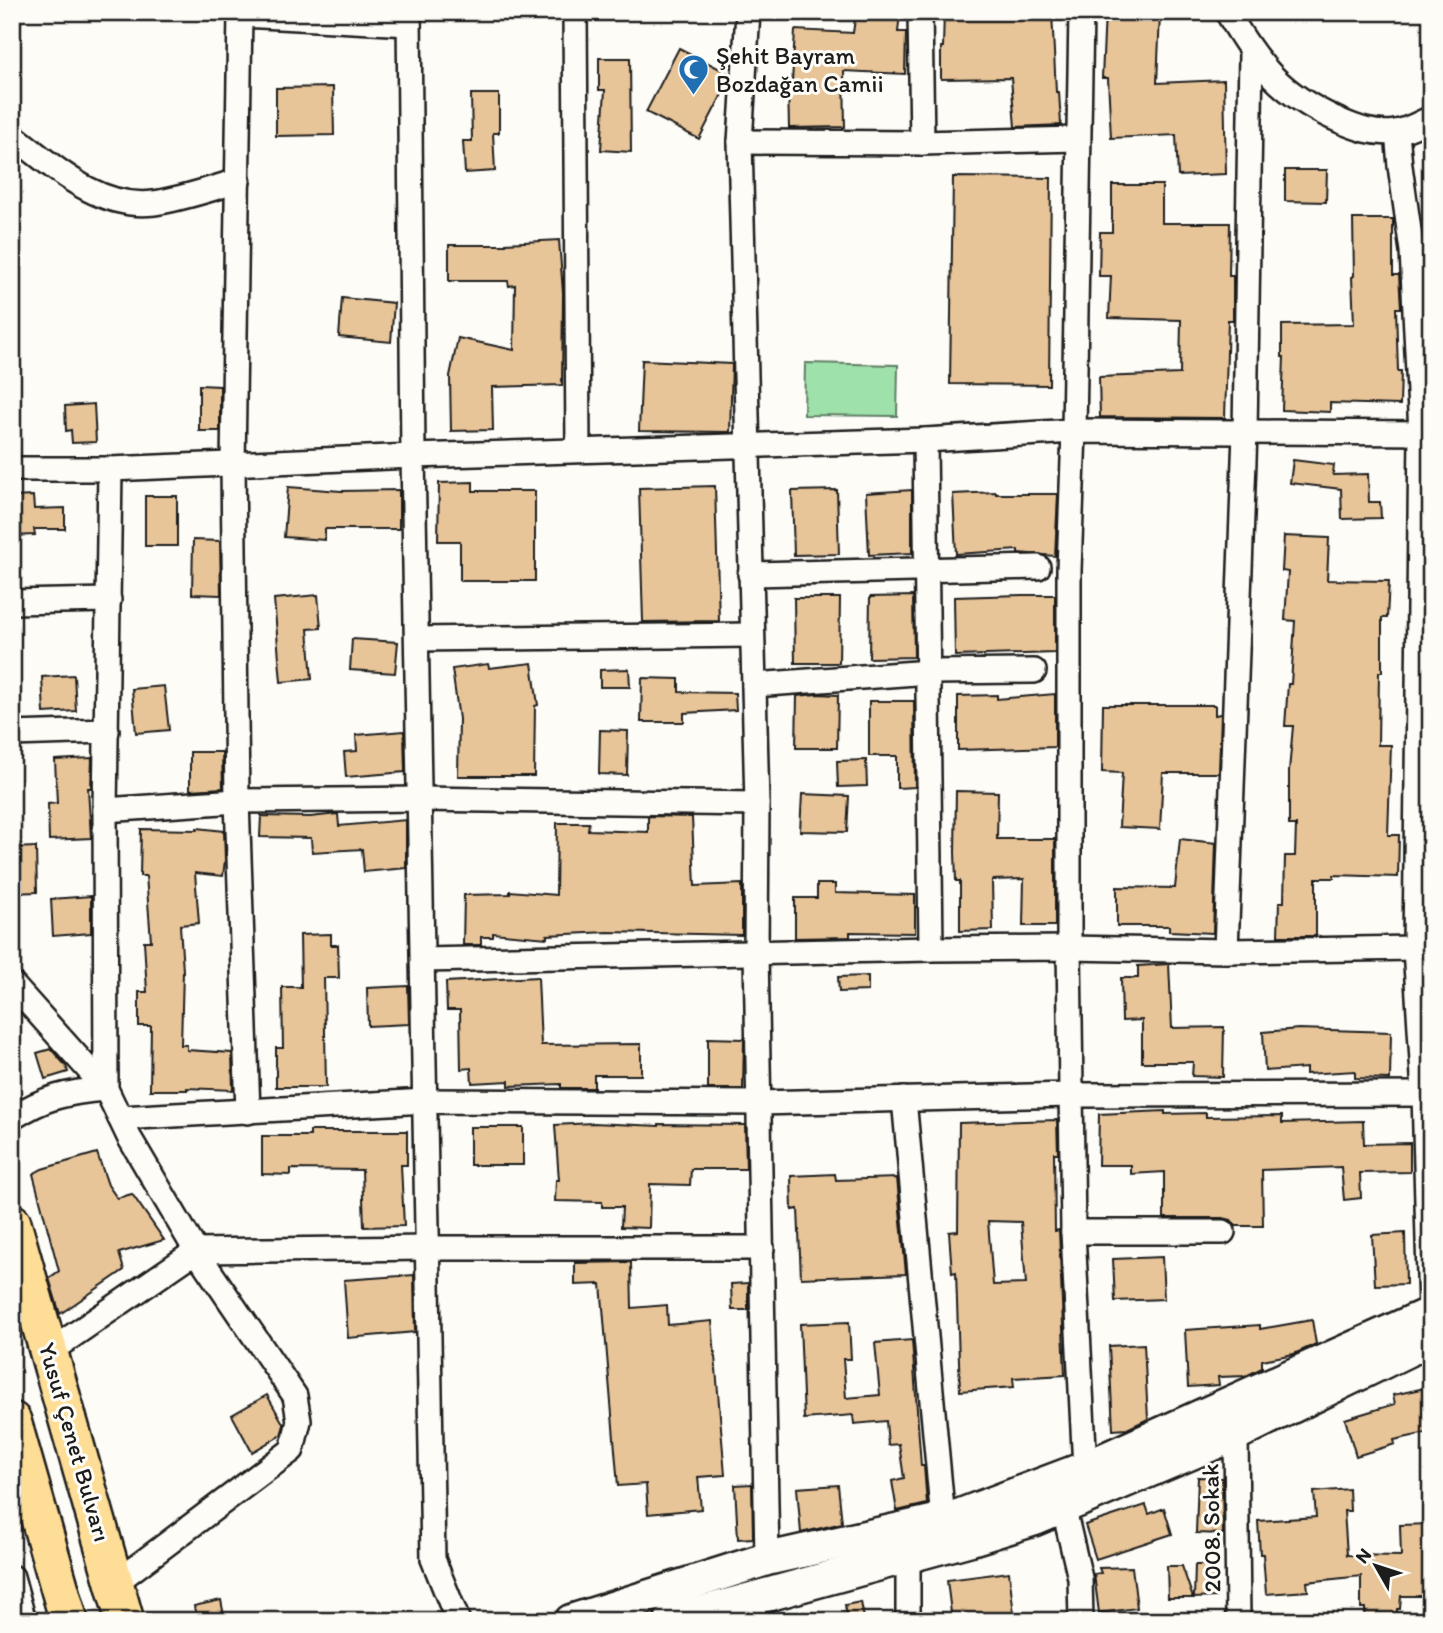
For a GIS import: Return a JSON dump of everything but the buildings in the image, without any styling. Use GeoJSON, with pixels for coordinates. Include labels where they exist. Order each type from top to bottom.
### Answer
{"type":"FeatureCollection","features":[{"type":"Feature","properties":{"kind":"highway","name":"Yusuf Çenet Bulvarı"},"geometry":{"type":"LineString","coordinates":[[12,1223],[125,1621]]}},
{"type":"Feature","properties":{"kind":"highway"},"geometry":{"type":"LineString","coordinates":[[12,1421],[69,1621]]}},
{"type":"Feature","properties":{"kind":"main road"},"geometry":{"type":"LineString","coordinates":[[671,1621],[908,1557],[1035,1519],[1236,1434],[1430,1322]]}},
{"type":"Feature","properties":{"kind":"main road"},"geometry":{"type":"LineString","coordinates":[[571,1621],[767,1559],[943,1520],[1085,1468],[1430,1322]]}},
{"type":"Feature","properties":{"kind":"street"},"geometry":{"type":"LineString","coordinates":[[575,12],[578,450]]}},
{"type":"Feature","properties":{"kind":"street"},"geometry":{"type":"LineString","coordinates":[[748,12],[740,142],[757,804],[756,952],[767,1559]]}},
{"type":"Feature","properties":{"kind":"street"},"geometry":{"type":"LineString","coordinates":[[920,12],[922,143]]}},
{"type":"Feature","properties":{"kind":"street"},"geometry":{"type":"LineString","coordinates":[[1081,12],[1069,570],[1069,948],[1073,1232],[1085,1468]]}},
{"type":"Feature","properties":{"kind":"street"},"geometry":{"type":"LineString","coordinates":[[1227,12],[1251,52],[1279,85],[1310,108],[1373,132],[1397,132],[1431,118]]}},
{"type":"Feature","properties":{"kind":"street"},"geometry":{"type":"LineString","coordinates":[[248,1112],[237,801],[233,465],[240,14],[409,18],[413,456],[433,1559],[458,1621]]}},
{"type":"Feature","properties":{"kind":"street"},"geometry":{"type":"LineString","coordinates":[[1226,951],[1245,433],[1251,52]]}},
{"type":"Feature","properties":{"kind":"street"},"geometry":{"type":"LineString","coordinates":[[1397,132],[1412,251],[1426,433],[1425,662],[1415,948],[1427,1093],[1430,1322]]}},
{"type":"Feature","properties":{"kind":"street"},"geometry":{"type":"LineString","coordinates":[[12,135],[68,178],[92,192],[131,202],[153,203],[237,181]]}},
{"type":"Feature","properties":{"kind":"street"},"geometry":{"type":"LineString","coordinates":[[740,142],[922,143],[1078,139]]}},
{"type":"Feature","properties":{"kind":"street"},"geometry":{"type":"LineString","coordinates":[[12,468],[110,469],[233,465],[578,450],[925,440],[1074,431],[1426,433]]}},
{"type":"Feature","properties":{"kind":"street"},"geometry":{"type":"LineString","coordinates":[[925,440],[931,949]]}},
{"type":"Feature","properties":{"kind":"street"},"geometry":{"type":"LineString","coordinates":[[106,1089],[110,469]]}},
{"type":"Feature","properties":{"kind":"street"},"geometry":{"type":"LineString","coordinates":[[750,574],[1038,567]]}},
{"type":"Feature","properties":{"kind":"street"},"geometry":{"type":"LineString","coordinates":[[12,602],[109,600]]}},
{"type":"Feature","properties":{"kind":"street"},"geometry":{"type":"LineString","coordinates":[[417,639],[752,635]]}},
{"type":"Feature","properties":{"kind":"street"},"geometry":{"type":"LineString","coordinates":[[754,685],[929,672],[1034,671]]}},
{"type":"Feature","properties":{"kind":"street"},"geometry":{"type":"LineString","coordinates":[[12,734],[107,732]]}},
{"type":"Feature","properties":{"kind":"street"},"geometry":{"type":"LineString","coordinates":[[106,810],[237,801],[420,799],[757,804]]}},
{"type":"Feature","properties":{"kind":"street"},"geometry":{"type":"LineString","coordinates":[[423,960],[931,949],[1226,951],[1415,948]]}},
{"type":"Feature","properties":{"kind":"street"},"geometry":{"type":"LineString","coordinates":[[12,985],[106,1089],[162,1195],[295,1396],[299,1421],[292,1450],[115,1583]]}},
{"type":"Feature","properties":{"kind":"street"},"geometry":{"type":"LineString","coordinates":[[12,1118],[37,1102],[78,1091],[106,1089]]}},
{"type":"Feature","properties":{"kind":"street"},"geometry":{"type":"LineString","coordinates":[[120,1118],[426,1101],[759,1103],[1071,1095],[1427,1093]]}},
{"type":"Feature","properties":{"kind":"street"},"geometry":{"type":"LineString","coordinates":[[904,1099],[943,1520]]}},
{"type":"Feature","properties":{"kind":"street"},"geometry":{"type":"LineString","coordinates":[[1073,1232],[1223,1232]]}},
{"type":"Feature","properties":{"kind":"street"},"geometry":{"type":"LineString","coordinates":[[49,1352],[197,1251],[762,1248]]}},
{"type":"Feature","properties":{"kind":"street","name":"2008. Sokak"},"geometry":{"type":"LineString","coordinates":[[1236,1434],[1238,1621]]}},
{"type":"Feature","properties":{"kind":"street"},"geometry":{"type":"LineString","coordinates":[[1063,1506],[1080,1578],[1081,1621]]}},
{"type":"Feature","properties":{"kind":"street"},"geometry":{"type":"LineString","coordinates":[[908,1557],[908,1621]]}},
{"type":"Feature","properties":{"kind":"street"},"geometry":{"type":"LineString","coordinates":[[12,1577],[24,1621]]}},
{"type":"Feature","properties":{"kind":"green space"},"geometry":{"type":"Polygon","coordinates":[[[805,363],[898,365],[897,416],[804,415],[805,363]]]}},
{"type":"Feature","properties":{"kind":"place","name":"Şehit Bayram Bozdağan Camii"},"geometry":{"type":"Point","coordinates":[693,96]}}]}
